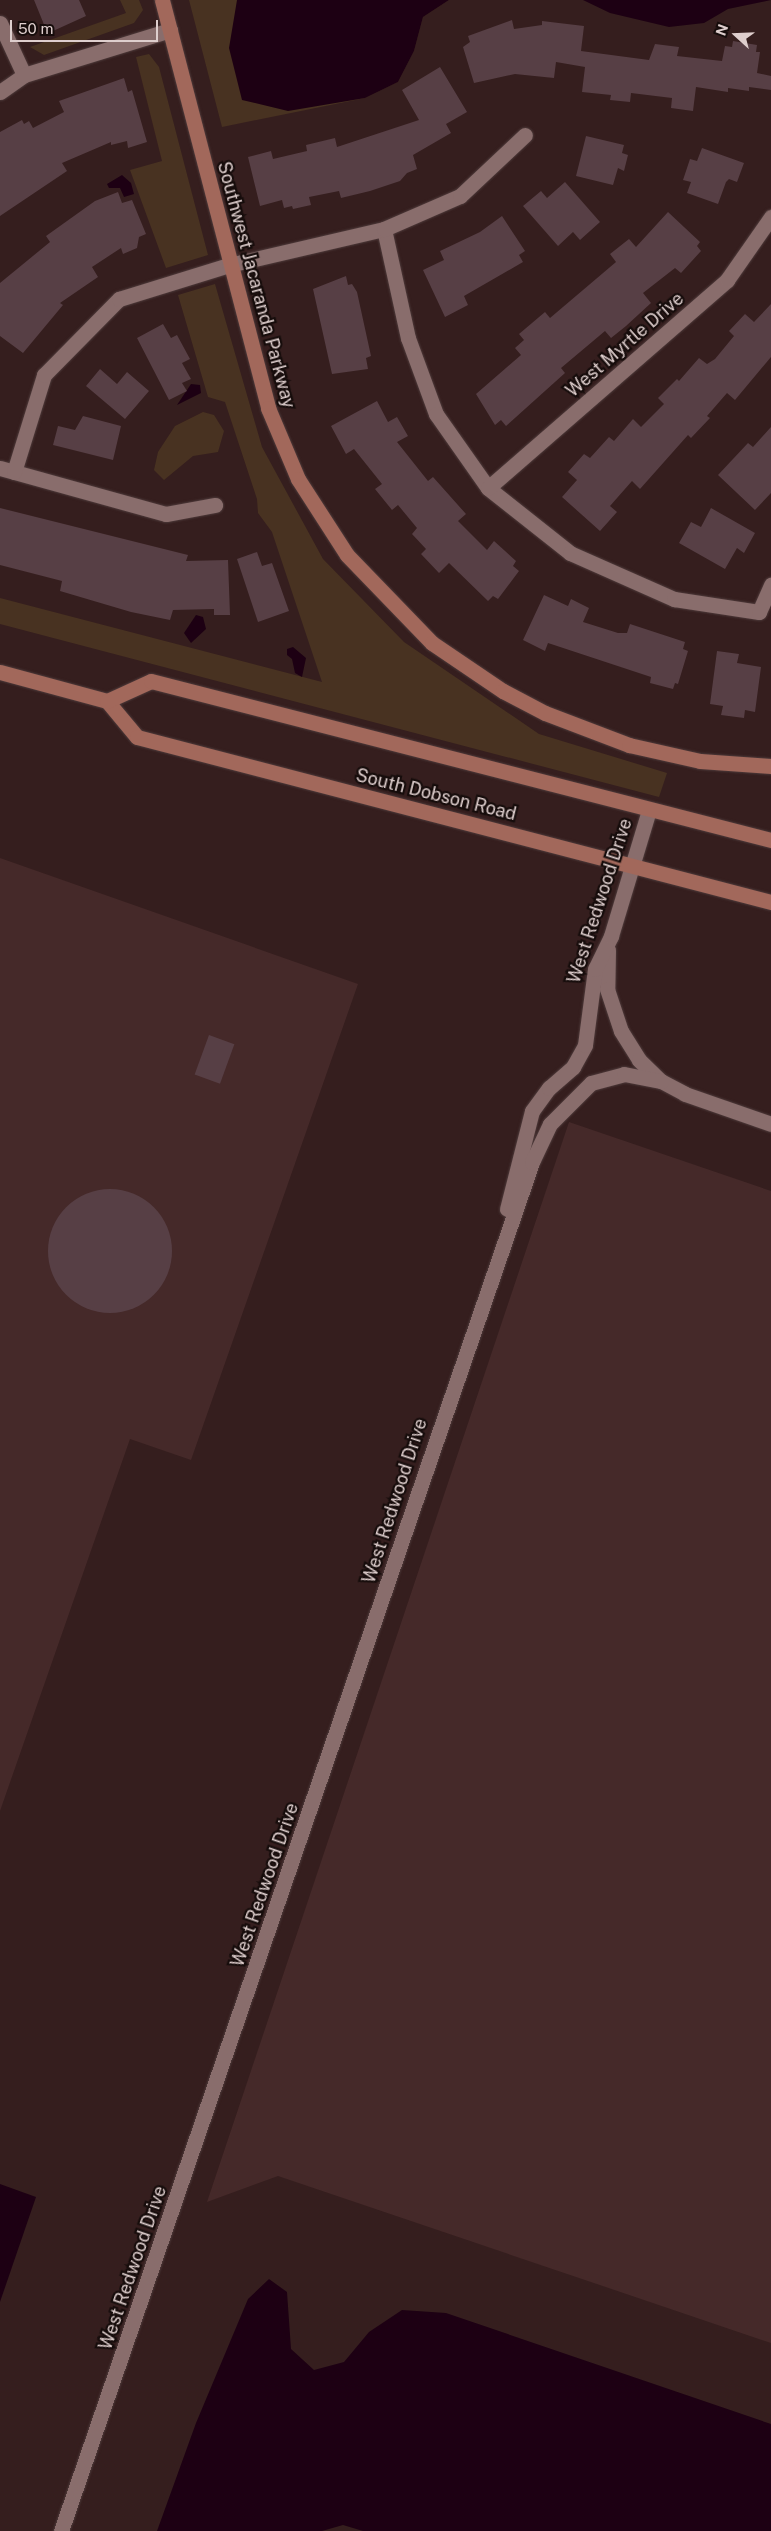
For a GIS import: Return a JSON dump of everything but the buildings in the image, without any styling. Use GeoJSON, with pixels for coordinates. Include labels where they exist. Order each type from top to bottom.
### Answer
{"type":"FeatureCollection","features":[{"type":"Feature","properties":{"kind":"main road","name":"Southwest Jacaranda Parkway"},"geometry":{"type":"LineString","coordinates":[[162,0],[262,390],[298,479],[347,555],[432,643],[503,691],[591,733],[673,756],[771,766]]}},
{"type":"Feature","properties":{"kind":"main road"},"geometry":{"type":"LineString","coordinates":[[0,672],[107,701],[151,681],[771,840]]}},
{"type":"Feature","properties":{"kind":"main road","name":"South Dobson Road"},"geometry":{"type":"LineString","coordinates":[[107,701],[137,738],[771,902]]}},
{"type":"Feature","properties":{"kind":"street"},"geometry":{"type":"LineString","coordinates":[[0,23],[24,75]]}},
{"type":"Feature","properties":{"kind":"street"},"geometry":{"type":"LineString","coordinates":[[0,92],[24,75],[170,30]]}},
{"type":"Feature","properties":{"kind":"street"},"geometry":{"type":"LineString","coordinates":[[215,505],[166,514],[7,470],[44,375],[119,299],[229,265],[384,229],[460,196],[525,134]]}},
{"type":"Feature","properties":{"kind":"street","name":"West Myrtle Drive"},"geometry":{"type":"LineString","coordinates":[[488,488],[727,280],[771,217]]}},
{"type":"Feature","properties":{"kind":"street"},"geometry":{"type":"LineString","coordinates":[[384,229],[408,338],[436,414],[488,488],[570,553],[674,599],[759,612],[771,585]]}},
{"type":"Feature","properties":{"kind":"street","name":"West Redwood Drive"},"geometry":{"type":"LineString","coordinates":[[500,1249],[526,1126],[540,1097],[580,1057],[589,1030],[590,987],[610,936],[649,810]]}},
{"type":"Feature","properties":{"kind":"street"},"geometry":{"type":"LineString","coordinates":[[610,936],[607,990],[615,1016],[630,1049],[661,1081],[699,1100],[771,1124]]}},
{"type":"Feature","properties":{"kind":"street","name":"West Redwood Drive"},"geometry":{"type":"LineString","coordinates":[[61,2531],[200,2135],[500,1249],[544,1135],[572,1097],[590,1083],[614,1074],[661,1081]]}},
{"type":"Feature","properties":{"kind":"shaded area"},"geometry":{"type":"Polygon","coordinates":[[[120,0],[139,0],[143,10],[134,23],[44,55],[30,47],[126,13],[120,0]]]}},
{"type":"Feature","properties":{"kind":"shaded area"},"geometry":{"type":"Polygon","coordinates":[[[189,0],[449,0],[423,17],[414,51],[398,82],[365,98],[222,127],[189,0]]]}},
{"type":"Feature","properties":{"kind":"shaded area"},"geometry":{"type":"Polygon","coordinates":[[[237,0],[449,0],[423,17],[414,51],[398,82],[365,98],[288,111],[242,100],[229,48],[237,0]]]}},
{"type":"Feature","properties":{"kind":"shaded area"},"geometry":{"type":"Polygon","coordinates":[[[583,0],[771,0],[728,9],[704,23],[669,27],[610,13],[583,0]]]}},
{"type":"Feature","properties":{"kind":"shaded area"},"geometry":{"type":"Polygon","coordinates":[[[149,54],[159,67],[208,255],[166,268],[130,170],[162,161],[136,57],[149,54]]]}},
{"type":"Feature","properties":{"kind":"shaded area"},"geometry":{"type":"Polygon","coordinates":[[[122,175],[131,183],[134,194],[124,197],[120,188],[109,188],[107,184],[122,175]]]}},
{"type":"Feature","properties":{"kind":"shaded area"},"geometry":{"type":"Polygon","coordinates":[[[215,284],[262,447],[323,559],[404,642],[539,734],[667,773],[659,797],[0,624],[0,598],[322,682],[272,532],[258,513],[257,499],[225,402],[208,397],[178,295],[215,284]]]}},
{"type":"Feature","properties":{"kind":"shaded area"},"geometry":{"type":"Polygon","coordinates":[[[191,384],[200,385],[201,393],[177,405],[191,384]]]}},
{"type":"Feature","properties":{"kind":"shaded area"},"geometry":{"type":"Polygon","coordinates":[[[203,412],[214,415],[224,431],[218,452],[193,456],[164,480],[154,470],[158,452],[175,426],[203,412]]]}},
{"type":"Feature","properties":{"kind":"shaded area"},"geometry":{"type":"Polygon","coordinates":[[[196,615],[203,617],[206,629],[191,643],[184,633],[196,615]]]}},
{"type":"Feature","properties":{"kind":"shaded area"},"geometry":{"type":"Polygon","coordinates":[[[293,647],[306,658],[302,677],[295,673],[292,659],[287,655],[287,649],[293,647]]]}},
{"type":"Feature","properties":{"kind":"shaded area"},"geometry":{"type":"Polygon","coordinates":[[[0,858],[358,984],[191,1460],[130,1439],[0,1811],[0,858]]]}},
{"type":"Feature","properties":{"kind":"shaded area"},"geometry":{"type":"Polygon","coordinates":[[[569,1122],[771,1191],[771,2343],[278,2176],[207,2202],[569,1122]]]}},
{"type":"Feature","properties":{"kind":"shaded area"},"geometry":{"type":"Polygon","coordinates":[[[0,2184],[36,2197],[0,2302],[0,2184]]]}},
{"type":"Feature","properties":{"kind":"shaded area"},"geometry":{"type":"Polygon","coordinates":[[[269,2279],[287,2292],[291,2349],[314,2370],[344,2362],[369,2332],[402,2310],[446,2313],[771,2424],[771,2531],[363,2531],[343,2525],[322,2531],[157,2531],[196,2423],[248,2299],[269,2279]]]}}]}
